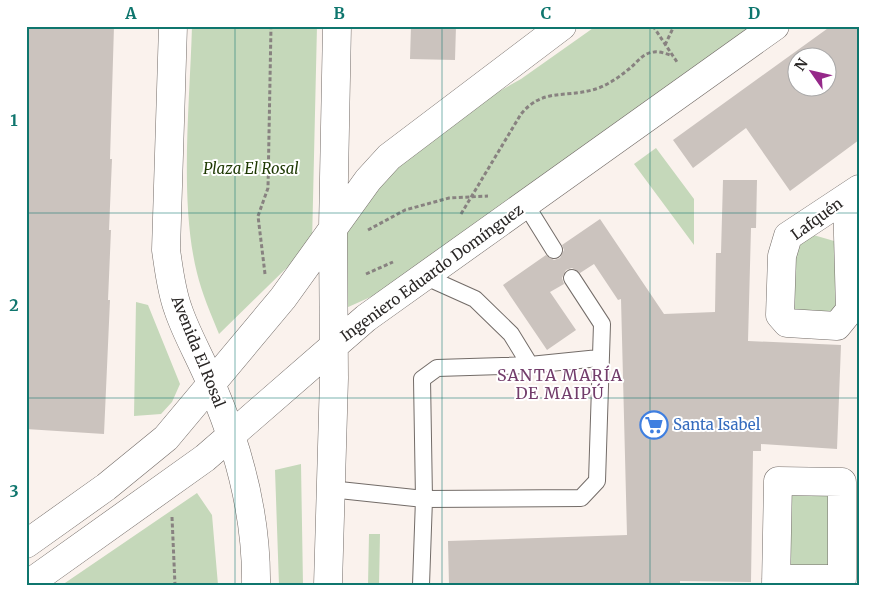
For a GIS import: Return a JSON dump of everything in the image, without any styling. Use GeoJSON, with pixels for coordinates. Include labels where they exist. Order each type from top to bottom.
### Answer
{"type":"FeatureCollection","features":[{"type":"Feature","properties":{"kind":"street","name":"Avenida El Rosal"},"geometry":{"type":"LineString","coordinates":[[173,26],[166,250],[170,279],[178,309],[212,384],[241,463],[252,521],[256,585]]}},
{"type":"Feature","properties":{"kind":"street"},"geometry":{"type":"LineString","coordinates":[[328,585],[334,345],[333,228],[337,26]]}},
{"type":"Feature","properties":{"kind":"street"},"geometry":{"type":"LineString","coordinates":[[26,544],[106,487],[166,438],[282,298],[368,180],[389,157],[562,26]]}},
{"type":"Feature","properties":{"kind":"street","name":"Ingeniero Eduardo Domínguez"},"geometry":{"type":"LineString","coordinates":[[27,585],[170,484],[232,435],[366,318],[775,26]]}},
{"type":"Feature","properties":{"kind":"lane"},"geometry":{"type":"LineString","coordinates":[[526,205],[554,250]]}},
{"type":"Feature","properties":{"kind":"lane"},"geometry":{"type":"LineString","coordinates":[[426,277],[475,299],[511,334],[530,366]]}},
{"type":"Feature","properties":{"kind":"lane"},"geometry":{"type":"LineString","coordinates":[[330,489],[424,499],[581,498],[597,481],[599,358],[602,324],[572,278]]}},
{"type":"Feature","properties":{"kind":"lane"},"geometry":{"type":"LineString","coordinates":[[421,585],[424,499],[422,379],[437,368],[530,366],[599,358]]}},
{"type":"Feature","properties":{"kind":"path"},"geometry":{"type":"LineString","coordinates":[[271,26],[268,188],[258,216],[266,282],[282,298]]}},
{"type":"Feature","properties":{"kind":"path"},"geometry":{"type":"LineString","coordinates":[[653,26],[677,63],[687,88]]}},
{"type":"Feature","properties":{"kind":"path"},"geometry":{"type":"LineString","coordinates":[[665,45],[674,26]]}},
{"type":"Feature","properties":{"kind":"path"},"geometry":{"type":"LineString","coordinates":[[455,220],[529,104],[539,98],[591,91],[608,83],[630,68],[640,58],[654,52],[672,56]]}},
{"type":"Feature","properties":{"kind":"path"},"geometry":{"type":"LineString","coordinates":[[670,68],[684,58]]}},
{"type":"Feature","properties":{"kind":"path"},"geometry":{"type":"LineString","coordinates":[[368,230],[405,210],[450,198],[490,196],[496,193]]}},
{"type":"Feature","properties":{"kind":"path"},"geometry":{"type":"LineString","coordinates":[[366,274],[398,260]]}},
{"type":"Feature","properties":{"kind":"path"},"geometry":{"type":"LineString","coordinates":[[170,484],[175,585]]}},
{"type":"Feature","properties":{"kind":"green space","name":"Plaza El Rosal"},"geometry":{"type":"Polygon","coordinates":[[[192,26],[317,26],[312,243],[219,334],[197,273],[188,215],[187,151],[192,26]]]}},
{"type":"Feature","properties":{"kind":"green space"},"geometry":{"type":"Polygon","coordinates":[[[596,26],[751,26],[415,277],[346,308],[347,211],[429,131],[521,79],[596,26]]]}},
{"type":"Feature","properties":{"kind":"green space"},"geometry":{"type":"Polygon","coordinates":[[[656,148],[694,199],[694,245],[634,164],[656,148]]]}},
{"type":"Feature","properties":{"kind":"green space"},"geometry":{"type":"Polygon","coordinates":[[[810,234],[841,243],[840,314],[792,313],[793,243],[810,234]]]}},
{"type":"Feature","properties":{"kind":"green space"},"geometry":{"type":"Polygon","coordinates":[[[136,302],[148,305],[180,384],[172,402],[161,414],[134,416],[136,302]]]}},
{"type":"Feature","properties":{"kind":"green space"},"geometry":{"type":"Polygon","coordinates":[[[301,464],[303,585],[279,585],[275,470],[301,464]]]}},
{"type":"Feature","properties":{"kind":"green space"},"geometry":{"type":"Polygon","coordinates":[[[197,493],[212,515],[218,585],[62,585],[197,493]]]}},
{"type":"Feature","properties":{"kind":"green space"},"geometry":{"type":"Polygon","coordinates":[[[789,494],[837,495],[835,566],[788,566],[789,494]]]}},
{"type":"Feature","properties":{"kind":"green space"},"geometry":{"type":"Polygon","coordinates":[[[369,534],[380,534],[379,585],[368,585],[369,534]]]}},
{"type":"Feature","properties":{"kind":"building"},"geometry":{"type":"Polygon","coordinates":[[[26,26],[114,26],[110,159],[112,159],[109,230],[111,230],[108,300],[110,300],[104,434],[26,429],[26,26]]]}},
{"type":"Feature","properties":{"kind":"building"},"geometry":{"type":"Polygon","coordinates":[[[411,26],[456,26],[455,60],[410,59],[411,26]]]}},
{"type":"Feature","properties":{"kind":"building"},"geometry":{"type":"Polygon","coordinates":[[[831,26],[859,26],[859,140],[790,191],[746,128],[693,168],[673,140],[788,57],[788,98],[838,98],[838,48],[801,48],[831,26]]]}},
{"type":"Feature","properties":{"kind":"building"},"geometry":{"type":"Polygon","coordinates":[[[723,180],[757,180],[756,228],[751,228],[748,341],[841,345],[837,449],[761,444],[761,451],[753,451],[751,582],[680,581],[680,585],[449,585],[448,541],[627,535],[621,299],[618,300],[594,264],[580,273],[572,268],[566,270],[562,278],[564,284],[550,292],[576,330],[547,350],[503,285],[546,255],[554,260],[560,258],[564,250],[562,245],[600,219],[664,314],[715,312],[716,253],[721,253],[723,180]]]}},
{"type":"Feature","properties":{"kind":"place","name":"Santa Isabel"},"geometry":{"type":"Point","coordinates":[654,425]}},
{"type":"Feature","properties":{"kind":"district","name":"SANTA MARÍA DE MAIPÚ"},"geometry":{"type":"Point","coordinates":[560,384]}}]}
